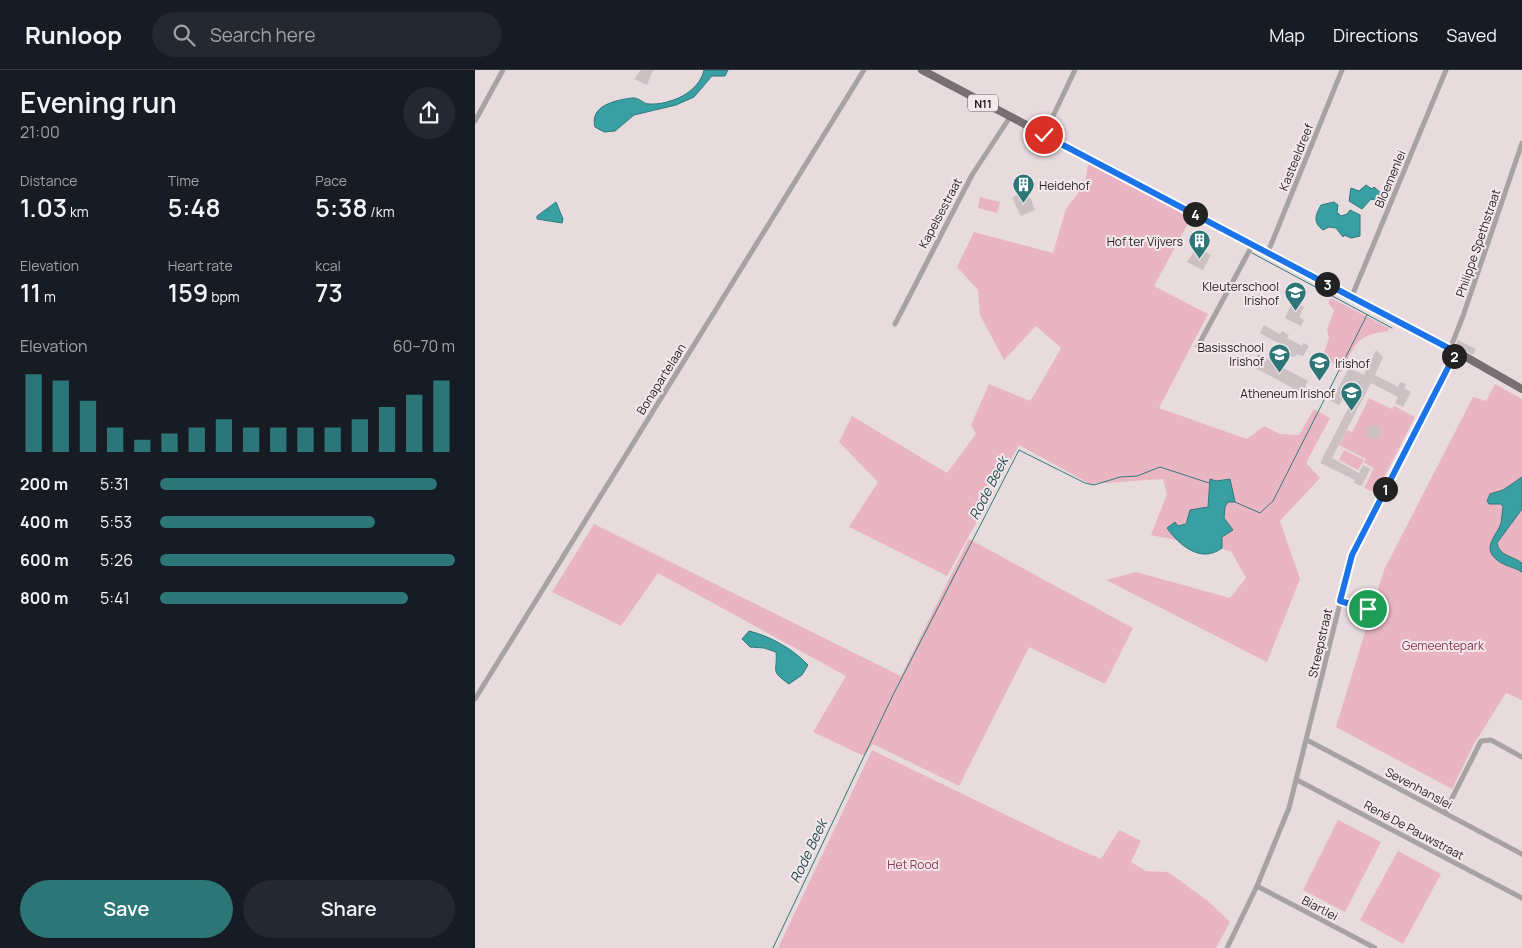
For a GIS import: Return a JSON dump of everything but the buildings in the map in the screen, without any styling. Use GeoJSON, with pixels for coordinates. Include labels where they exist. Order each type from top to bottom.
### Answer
{"type":"FeatureCollection","features":[{"type":"Feature","properties":{"kind":"main road","name":"N11"},"geometry":{"type":"LineString","coordinates":[[922,70],[1352,296],[1522,389]]}},
{"type":"Feature","properties":{"kind":"street"},"geometry":{"type":"LineString","coordinates":[[475,121],[503,70]]}},
{"type":"Feature","properties":{"kind":"street","name":"Bonapartelaan"},"geometry":{"type":"LineString","coordinates":[[475,699],[864,70]]}},
{"type":"Feature","properties":{"kind":"street"},"geometry":{"type":"LineString","coordinates":[[1044,135],[1075,70]]}},
{"type":"Feature","properties":{"kind":"street","name":"Kasteeldreef"},"geometry":{"type":"LineString","coordinates":[[1268,252],[1342,70]]}},
{"type":"Feature","properties":{"kind":"street","name":"Bloemenlei"},"geometry":{"type":"LineString","coordinates":[[1352,296],[1446,70]]}},
{"type":"Feature","properties":{"kind":"street","name":"Kapelsestraat"},"geometry":{"type":"LineString","coordinates":[[895,324],[973,175],[1010,117]]}},
{"type":"Feature","properties":{"kind":"street","name":"Philippe Spethstraat"},"geometry":{"type":"LineString","coordinates":[[1453,350],[1522,143]]}},
{"type":"Feature","properties":{"kind":"street"},"geometry":{"type":"LineString","coordinates":[[1198,346],[1253,244]]}},
{"type":"Feature","properties":{"kind":"street","name":"Streepstraat"},"geometry":{"type":"LineString","coordinates":[[1227,948],[1257,886],[1289,808],[1354,550],[1453,350]]}},
{"type":"Feature","properties":{"kind":"street"},"geometry":{"type":"LineString","coordinates":[[1340,601],[1368,609]]}},
{"type":"Feature","properties":{"kind":"street","name":"Sevenhanslei"},"geometry":{"type":"LineString","coordinates":[[1307,740],[1522,854]]}},
{"type":"Feature","properties":{"kind":"street"},"geometry":{"type":"LineString","coordinates":[[1445,812],[1478,745],[1485,740],[1491,740],[1522,757]]}},
{"type":"Feature","properties":{"kind":"street","name":"René De Pauwstraat"},"geometry":{"type":"LineString","coordinates":[[1297,780],[1522,898]]}},
{"type":"Feature","properties":{"kind":"street","name":"Biartlei"},"geometry":{"type":"LineString","coordinates":[[1257,886],[1375,948]]}},
{"type":"Feature","properties":{"kind":"green space"},"geometry":{"type":"Polygon","coordinates":[[[1088,163],[1191,218],[1154,286],[1208,314],[1159,408],[1247,439],[1264,426],[1280,434],[1299,435],[1314,409],[1330,418],[1306,463],[1320,478],[1280,521],[1300,579],[1267,662],[1106,580],[1136,572],[1230,598],[1246,578],[1231,551],[1151,535],[1167,494],[1163,479],[1090,484],[1019,445],[947,576],[849,527],[878,482],[839,442],[852,416],[947,473],[976,434],[971,425],[989,384],[1030,401],[1034,395],[1061,348],[1036,326],[1004,360],[980,315],[978,290],[957,267],[974,232],[1053,253],[1066,209],[1085,184],[1088,163]]]}},
{"type":"Feature","properties":{"kind":"green space"},"geometry":{"type":"Polygon","coordinates":[[[980,197],[1000,202],[997,213],[978,208],[980,197]]]}},
{"type":"Feature","properties":{"kind":"green space"},"geometry":{"type":"Polygon","coordinates":[[[1331,298],[1389,328],[1388,331],[1368,336],[1357,343],[1341,372],[1324,353],[1329,338],[1327,330],[1334,310],[1328,303],[1331,298]]]}},
{"type":"Feature","properties":{"kind":"green space","name":"Gemeentepark"},"geometry":{"type":"Polygon","coordinates":[[[1495,384],[1522,399],[1522,700],[1506,693],[1474,744],[1452,789],[1336,727],[1384,570],[1473,397],[1486,401],[1495,384]]]}},
{"type":"Feature","properties":{"kind":"green space"},"geometry":{"type":"Polygon","coordinates":[[[1369,398],[1392,409],[1394,406],[1415,417],[1376,493],[1364,488],[1374,468],[1364,463],[1366,459],[1339,445],[1347,430],[1352,432],[1369,398]]]}},
{"type":"Feature","properties":{"kind":"green space"},"geometry":{"type":"Polygon","coordinates":[[[1344,450],[1364,460],[1358,470],[1339,460],[1344,450]]]}},
{"type":"Feature","properties":{"kind":"green space"},"geometry":{"type":"Polygon","coordinates":[[[594,524],[901,676],[969,539],[1133,628],[1105,684],[1029,647],[959,786],[873,744],[864,756],[813,732],[846,676],[658,573],[621,626],[552,592],[594,524]]]}},
{"type":"Feature","properties":{"kind":"green space","name":"Het Rood"},"geometry":{"type":"Polygon","coordinates":[[[872,750],[1101,859],[1119,830],[1141,841],[1131,862],[1146,871],[1168,872],[1208,901],[1230,922],[1216,948],[778,948],[872,750]]]}},
{"type":"Feature","properties":{"kind":"green space"},"geometry":{"type":"Polygon","coordinates":[[[1338,820],[1381,842],[1345,912],[1303,890],[1338,820]]]}},
{"type":"Feature","properties":{"kind":"green space"},"geometry":{"type":"Polygon","coordinates":[[[1398,851],[1441,874],[1403,944],[1360,920],[1398,851]]]}},
{"type":"Feature","properties":{"kind":"water"},"geometry":{"type":"Polygon","coordinates":[[[704,70],[728,70],[725,76],[712,76],[694,97],[676,105],[634,115],[615,131],[604,132],[595,127],[596,113],[606,105],[632,98],[649,104],[674,100],[683,96],[696,85],[704,70]]]}},
{"type":"Feature","properties":{"kind":"water"},"geometry":{"type":"Polygon","coordinates":[[[1366,185],[1372,189],[1374,187],[1381,193],[1379,201],[1371,199],[1362,209],[1349,201],[1351,188],[1359,191],[1366,185]]]}},
{"type":"Feature","properties":{"kind":"water"},"geometry":{"type":"Polygon","coordinates":[[[556,202],[563,219],[562,223],[537,219],[537,216],[556,202]]]}},
{"type":"Feature","properties":{"kind":"water"},"geometry":{"type":"Polygon","coordinates":[[[1334,202],[1338,205],[1337,212],[1341,216],[1347,214],[1350,210],[1360,215],[1360,236],[1351,238],[1344,235],[1343,237],[1336,228],[1329,227],[1323,230],[1317,224],[1316,218],[1321,205],[1334,202]]]}},
{"type":"Feature","properties":{"kind":"water"},"geometry":{"type":"Polygon","coordinates":[[[1522,477],[1522,509],[1497,543],[1500,551],[1522,563],[1522,572],[1500,562],[1490,551],[1491,542],[1501,523],[1503,507],[1501,504],[1489,504],[1487,501],[1490,494],[1503,490],[1522,477]]]}},
{"type":"Feature","properties":{"kind":"water"},"geometry":{"type":"Polygon","coordinates":[[[1210,479],[1216,481],[1230,479],[1235,502],[1228,502],[1225,507],[1224,518],[1233,530],[1222,537],[1222,548],[1206,554],[1184,546],[1167,528],[1175,522],[1178,526],[1186,524],[1190,510],[1208,507],[1210,479]]]}},
{"type":"Feature","properties":{"kind":"water"},"geometry":{"type":"Polygon","coordinates":[[[749,631],[773,640],[795,654],[808,665],[802,675],[789,684],[779,676],[776,670],[776,652],[764,648],[750,647],[742,639],[749,631]]]}},
{"type":"Feature","properties":{"kind":"waterway"},"geometry":{"type":"LineString","coordinates":[[1252,253],[1392,328]]}},
{"type":"Feature","properties":{"kind":"waterway","name":"Rode Beek"},"geometry":{"type":"LineString","coordinates":[[1235,502],[1260,513],[1273,501],[1367,315]]}},
{"type":"Feature","properties":{"kind":"waterway","name":"Rode Beek"},"geometry":{"type":"LineString","coordinates":[[773,948],[893,695],[1019,450],[1085,483],[1094,485],[1120,477],[1137,476],[1160,467],[1209,483]]}},
{"type":"Feature","properties":{"kind":"place","name":"Heidehof"},"geometry":{"type":"Point","coordinates":[1023,204]}},
{"type":"Feature","properties":{"kind":"place","name":"Hof ter Vijvers"},"geometry":{"type":"Point","coordinates":[1199,260]}},
{"type":"Feature","properties":{"kind":"place","name":"Kleuterschool Irishof"},"geometry":{"type":"Point","coordinates":[1295,312]}},
{"type":"Feature","properties":{"kind":"place","name":"Basisschool Irishof"},"geometry":{"type":"Point","coordinates":[1280,373]}},
{"type":"Feature","properties":{"kind":"place","name":"Irishof"},"geometry":{"type":"Point","coordinates":[1319,382]}},
{"type":"Feature","properties":{"kind":"place","name":"Atheneum Irishof"},"geometry":{"type":"Point","coordinates":[1351,412]}},
{"type":"Feature","properties":{"kind":"route"},"geometry":{"type":"LineString","coordinates":[[1044,135],[1456,352],[1352,555],[1340,601],[1368,609]]}}]}
